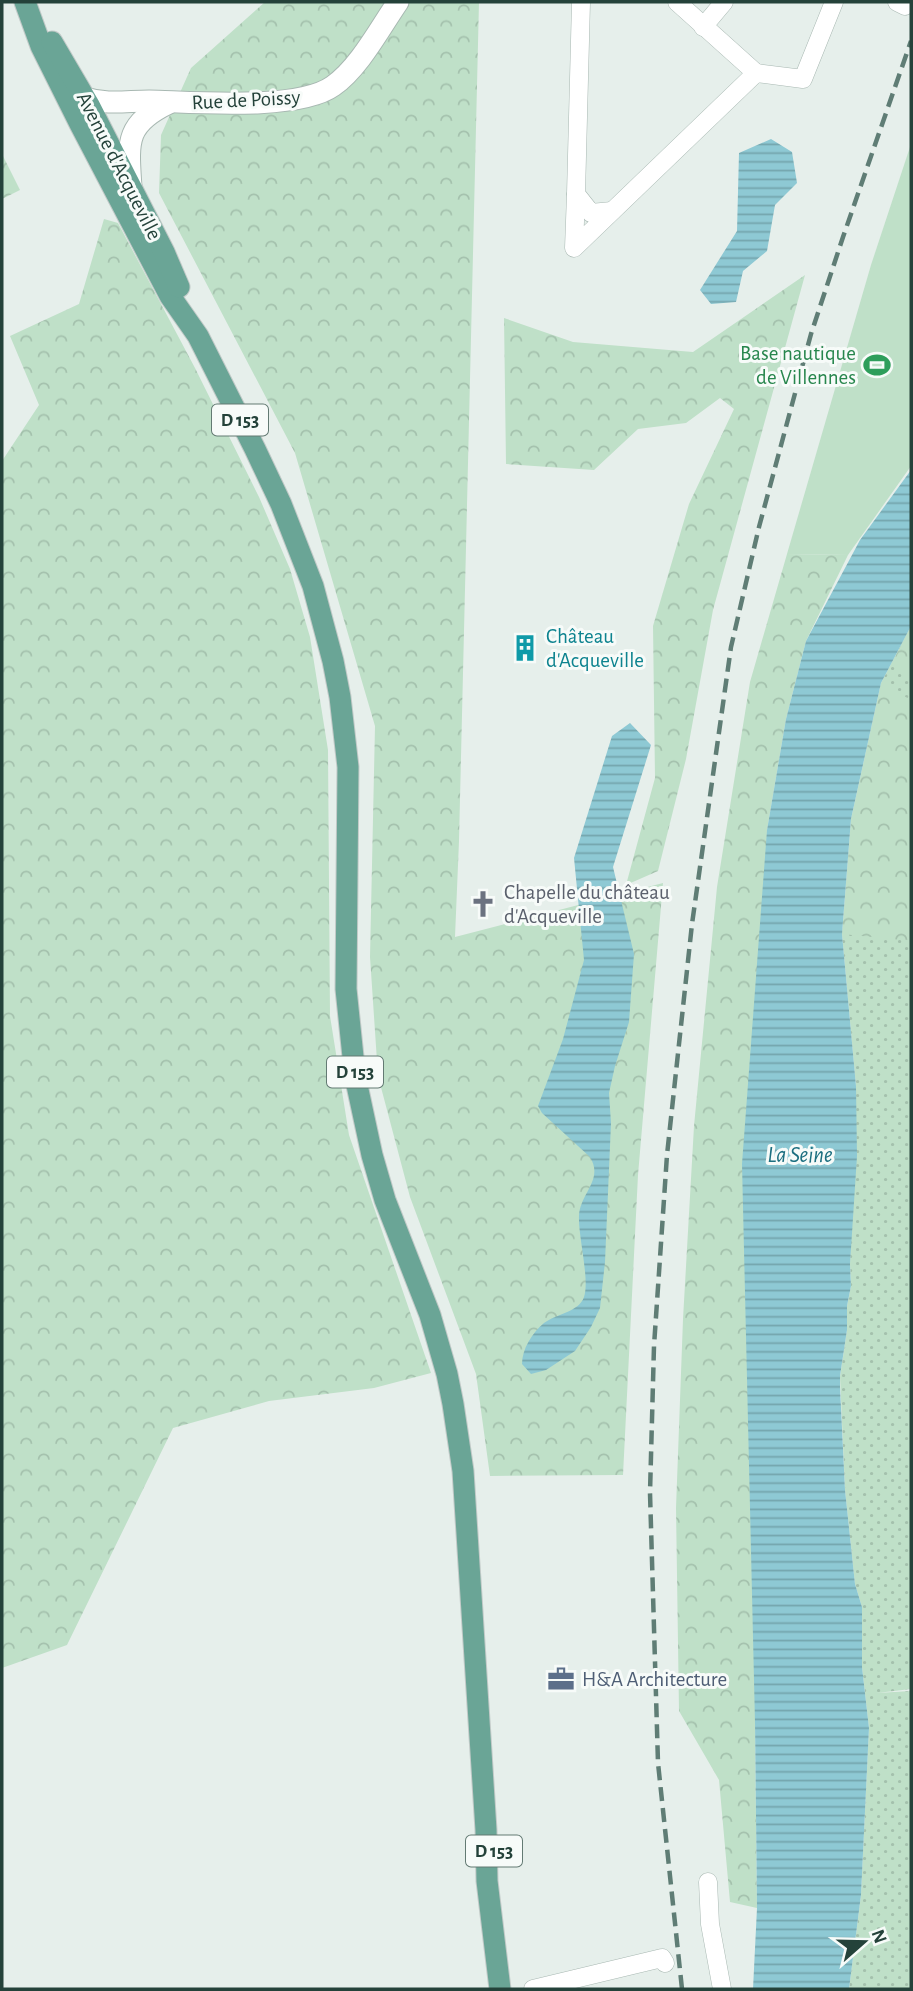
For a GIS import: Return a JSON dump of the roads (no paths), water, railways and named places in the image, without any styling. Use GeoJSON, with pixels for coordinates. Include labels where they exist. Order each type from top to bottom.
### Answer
{"type":"FeatureCollection","features":[{"type":"Feature","properties":{"kind":"main road","name":"Avenue d'Acqueville"},"geometry":{"type":"LineString","coordinates":[[26,2],[85,99],[95,136],[131,187],[174,274],[198,336]]}},
{"type":"Feature","properties":{"kind":"main road","name":"D 153"},"geometry":{"type":"LineString","coordinates":[[26,2],[48,61],[95,136],[98,159],[170,296],[198,336],[260,460],[296,540],[316,596],[333,662],[348,767],[346,989],[355,1076],[385,1200],[429,1315],[453,1404],[463,1471],[487,1881],[500,1989]]}},
{"type":"Feature","properties":{"kind":"main road","name":"D 153"},"geometry":{"type":"LineString","coordinates":[[479,1713],[508,1989]]}},
{"type":"Feature","properties":{"kind":"street","name":"Rue de Poissy"},"geometry":{"type":"LineString","coordinates":[[85,99],[104,103],[281,101],[318,94],[331,88],[351,69],[398,2]]}},
{"type":"Feature","properties":{"kind":"street"},"geometry":{"type":"LineString","coordinates":[[581,2],[574,248],[756,73]]}},
{"type":"Feature","properties":{"kind":"street"},"geometry":{"type":"LineString","coordinates":[[677,2],[756,73],[803,79],[834,2]]}},
{"type":"Feature","properties":{"kind":"street"},"geometry":{"type":"LineString","coordinates":[[703,27],[724,2]]}},
{"type":"Feature","properties":{"kind":"street"},"geometry":{"type":"LineString","coordinates":[[95,136],[116,113],[134,102]]}},
{"type":"Feature","properties":{"kind":"street"},"geometry":{"type":"LineString","coordinates":[[131,187],[130,150],[133,131],[151,112],[170,103]]}},
{"type":"Feature","properties":{"kind":"street"},"geometry":{"type":"LineString","coordinates":[[95,136],[112,136],[133,131]]}},
{"type":"Feature","properties":{"kind":"street"},"geometry":{"type":"LineString","coordinates":[[576,194],[591,213],[612,211]]}},
{"type":"Feature","properties":{"kind":"street"},"geometry":{"type":"LineString","coordinates":[[708,1882],[710,1924],[722,1989]]}},
{"type":"Feature","properties":{"kind":"street"},"geometry":{"type":"LineString","coordinates":[[533,1989],[662,1958],[665,1963]]}},
{"type":"Feature","properties":{"kind":"water"},"geometry":{"type":"Polygon","coordinates":[[[771,139],[792,152],[797,183],[775,205],[767,251],[743,271],[736,302],[711,304],[700,290],[737,231],[739,153],[771,139]]]}},
{"type":"Feature","properties":{"kind":"water","name":"La Seine"},"geometry":{"type":"Polygon","coordinates":[[[911,470],[911,626],[881,683],[851,819],[842,934],[856,1086],[857,1156],[851,1286],[840,1387],[845,1490],[855,1584],[862,1607],[862,1667],[869,1728],[861,1895],[849,1989],[753,1989],[757,1908],[755,1723],[742,1164],[767,830],[786,719],[806,641],[860,540],[911,470]]]}},
{"type":"Feature","properties":{"kind":"water"},"geometry":{"type":"Polygon","coordinates":[[[630,723],[651,745],[613,867],[634,954],[629,1022],[609,1093],[611,1123],[605,1262],[600,1308],[575,1351],[546,1370],[531,1374],[522,1364],[532,1336],[544,1323],[577,1306],[584,1297],[585,1269],[579,1216],[593,1180],[594,1165],[590,1157],[542,1113],[538,1106],[563,1039],[584,960],[574,858],[612,736],[630,723]]]}},
{"type":"Feature","properties":{"kind":"railway"},"geometry":{"type":"LineString","coordinates":[[682,1989],[658,1763],[650,1493],[654,1346],[667,1155],[692,924],[731,647],[759,527],[811,334],[911,41]]}},
{"type":"Feature","properties":{"kind":"place","name":"Base nautique de Villennes"},"geometry":{"type":"Point","coordinates":[877,365]}},
{"type":"Feature","properties":{"kind":"place","name":"Château d'Acqueville"},"geometry":{"type":"Point","coordinates":[525,648]}},
{"type":"Feature","properties":{"kind":"place","name":"Chapelle du château d'Acqueville"},"geometry":{"type":"Point","coordinates":[483,904]}},
{"type":"Feature","properties":{"kind":"place","name":"H&A Architecture"},"geometry":{"type":"Point","coordinates":[561,1679]}}]}
